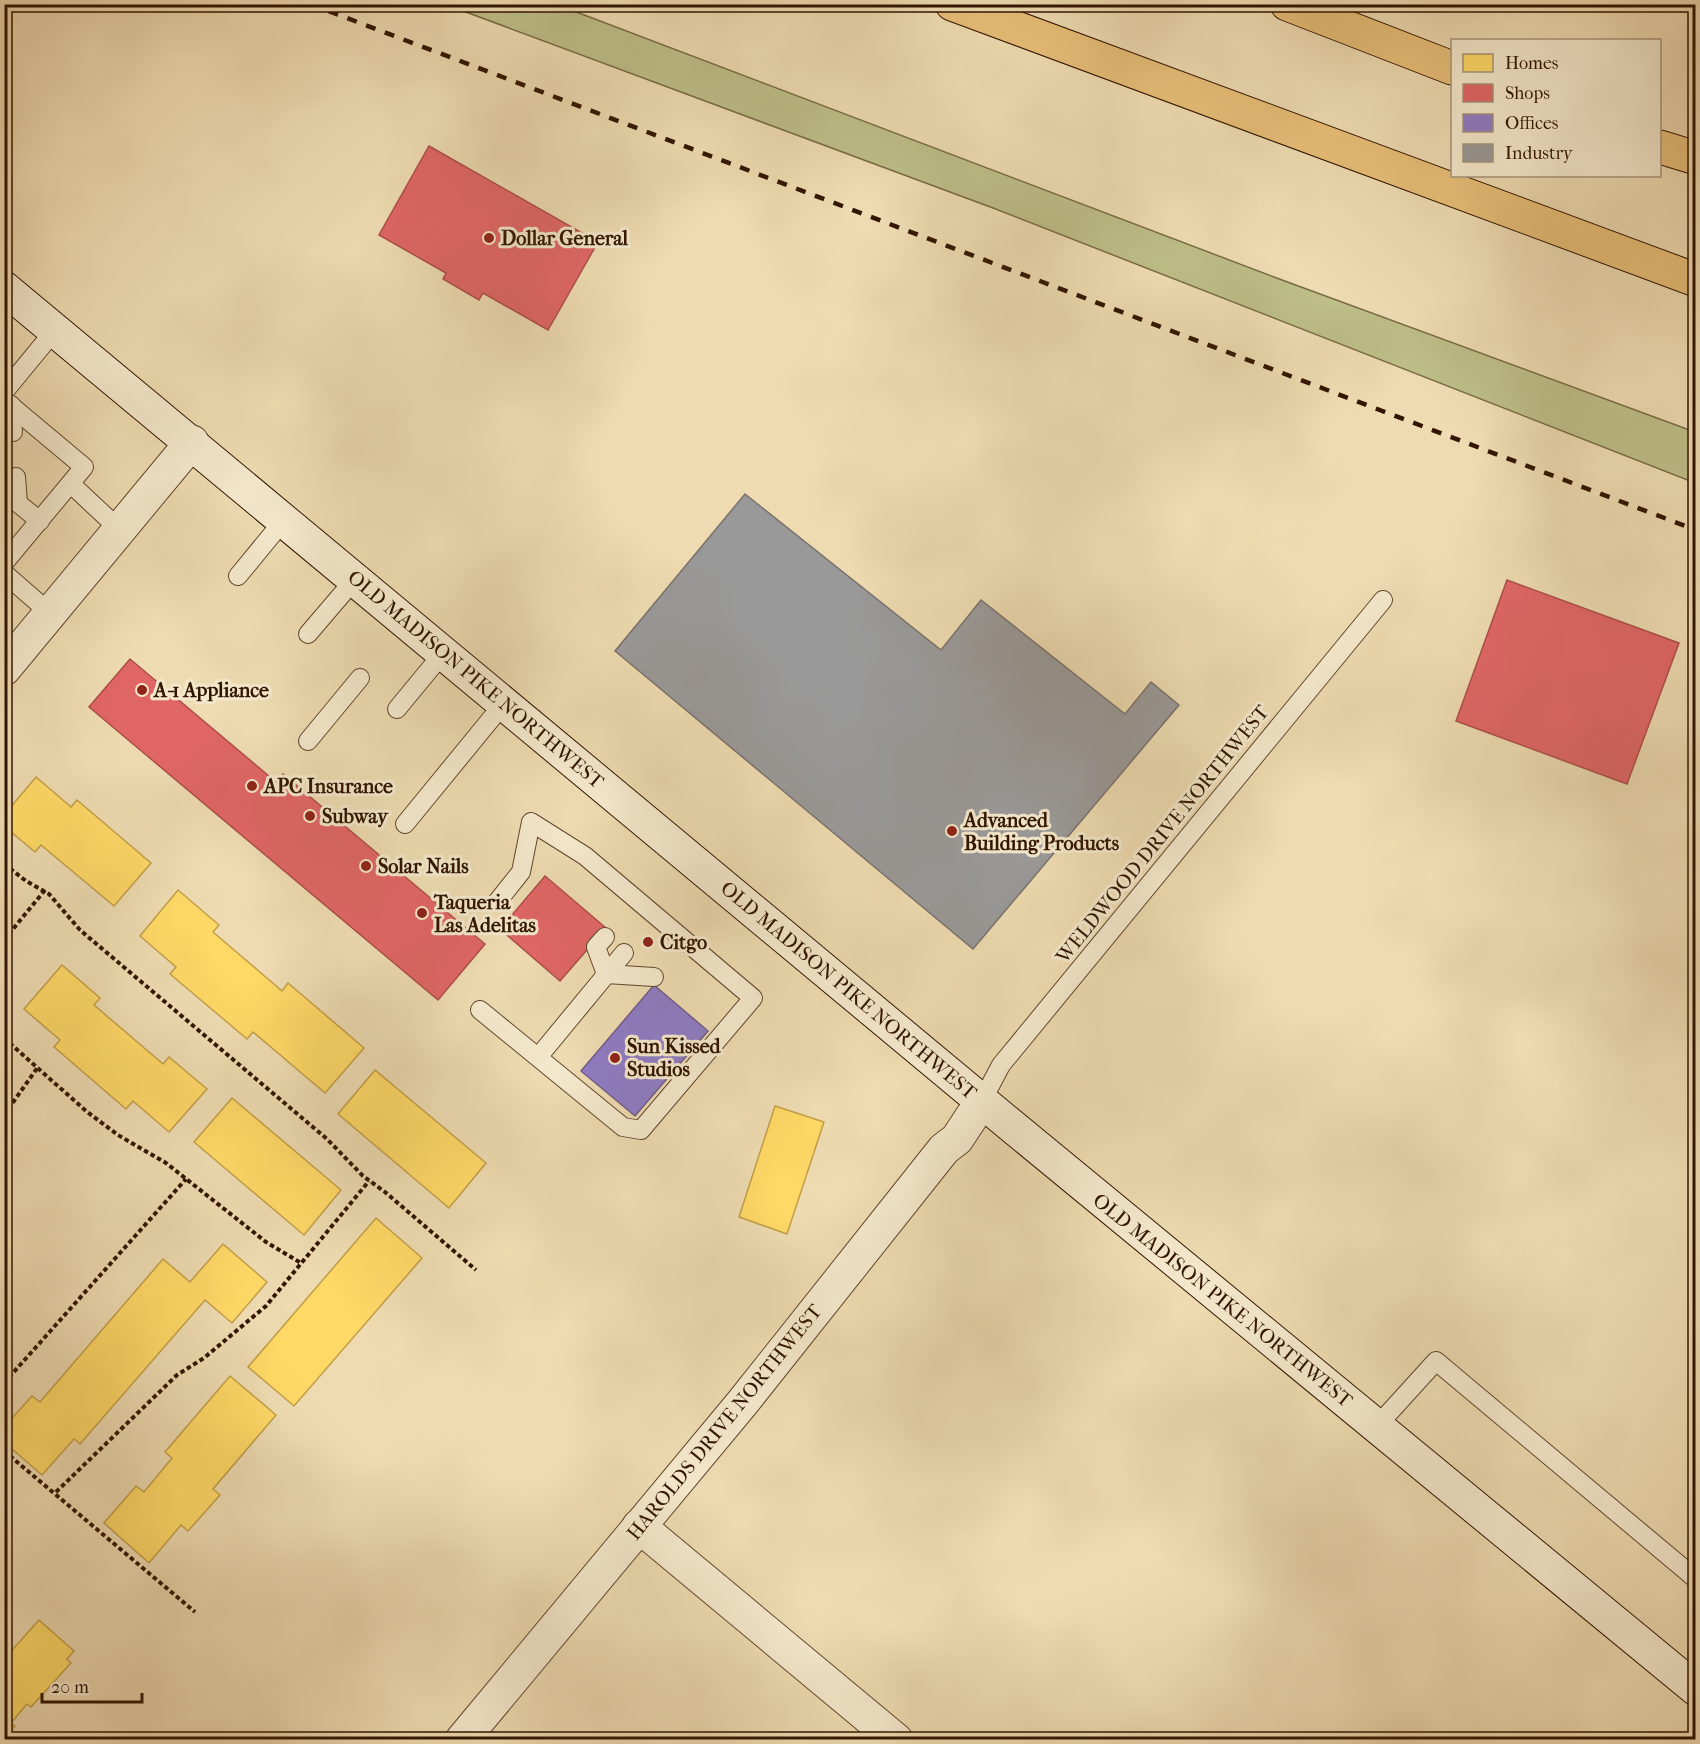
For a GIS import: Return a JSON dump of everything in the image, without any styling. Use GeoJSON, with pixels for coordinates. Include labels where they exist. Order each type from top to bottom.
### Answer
{"type":"FeatureCollection","features":[{"type":"Feature","properties":{"kind":"highway"},"geometry":{"type":"LineString","coordinates":[[952,4],[1695,280]]}},
{"type":"Feature","properties":{"kind":"highway"},"geometry":{"type":"LineString","coordinates":[[1287,4],[1451,68]]}},
{"type":"Feature","properties":{"kind":"highway"},"geometry":{"type":"LineString","coordinates":[[1661,148],[1695,158]]}},
{"type":"Feature","properties":{"kind":"main road","name":"OLD MADISON PIKE NORTHWEST"},"geometry":{"type":"LineString","coordinates":[[4,288],[982,1101],[1695,1689]]}},
{"type":"Feature","properties":{"kind":"main road"},"geometry":{"type":"LineString","coordinates":[[4,669],[192,442]]}},
{"type":"Feature","properties":{"kind":"main road","name":"HAROLDS DRIVE NORTHWEST"},"geometry":{"type":"LineString","coordinates":[[462,1740],[639,1526],[944,1149],[957,1139],[982,1101]]}},
{"type":"Feature","properties":{"kind":"main road"},"geometry":{"type":"LineString","coordinates":[[639,1526],[896,1740]]}},
{"type":"Feature","properties":{"kind":"lane"},"geometry":{"type":"LineString","coordinates":[[13,432],[7,399],[55,330]]}},
{"type":"Feature","properties":{"kind":"lane"},"geometry":{"type":"LineString","coordinates":[[4,563],[84,467],[7,399]]}},
{"type":"Feature","properties":{"kind":"lane"},"geometry":{"type":"LineString","coordinates":[[16,477],[11,497],[40,521]]}},
{"type":"Feature","properties":{"kind":"lane"},"geometry":{"type":"LineString","coordinates":[[71,484],[120,530]]}},
{"type":"Feature","properties":{"kind":"lane"},"geometry":{"type":"LineString","coordinates":[[238,576],[284,520]]}},
{"type":"Feature","properties":{"kind":"lane"},"geometry":{"type":"LineString","coordinates":[[4,573],[51,614]]}},
{"type":"Feature","properties":{"kind":"lane"},"geometry":{"type":"LineString","coordinates":[[308,634],[355,579]]}},
{"type":"Feature","properties":{"kind":"lane","name":"WELDWOOD DRIVE NORTHWEST"},"geometry":{"type":"LineString","coordinates":[[982,1101],[1005,1060],[1383,600]]}},
{"type":"Feature","properties":{"kind":"lane"},"geometry":{"type":"LineString","coordinates":[[397,709],[444,652]]}},
{"type":"Feature","properties":{"kind":"lane"},"geometry":{"type":"LineString","coordinates":[[308,741],[360,678]]}},
{"type":"Feature","properties":{"kind":"lane"},"geometry":{"type":"LineString","coordinates":[[405,824],[504,703]]}},
{"type":"Feature","properties":{"kind":"lane"},"geometry":{"type":"LineString","coordinates":[[480,1010],[623,1127],[641,1130],[753,998],[680,945],[632,904],[585,856],[531,822],[521,872],[496,902]]}},
{"type":"Feature","properties":{"kind":"lane"},"geometry":{"type":"LineString","coordinates":[[605,937],[596,948],[606,974]]}},
{"type":"Feature","properties":{"kind":"lane"},"geometry":{"type":"LineString","coordinates":[[538,1056],[624,953]]}},
{"type":"Feature","properties":{"kind":"lane"},"geometry":{"type":"LineString","coordinates":[[606,974],[654,977]]}},
{"type":"Feature","properties":{"kind":"lane"},"geometry":{"type":"LineString","coordinates":[[1377,1426],[1436,1361],[1695,1578]]}},
{"type":"Feature","properties":{"kind":"path"},"geometry":{"type":"LineString","coordinates":[[4,864],[26,881],[45,890],[80,930],[327,1139],[369,1181],[386,1192],[476,1270]]}},
{"type":"Feature","properties":{"kind":"path"},"geometry":{"type":"LineString","coordinates":[[4,940],[45,890]]}},
{"type":"Feature","properties":{"kind":"path"},"geometry":{"type":"LineString","coordinates":[[4,1038],[92,1116],[118,1135],[154,1155],[266,1242],[302,1263]]}},
{"type":"Feature","properties":{"kind":"path"},"geometry":{"type":"LineString","coordinates":[[4,1115],[38,1067]]}},
{"type":"Feature","properties":{"kind":"path"},"geometry":{"type":"LineString","coordinates":[[4,1383],[186,1179]]}},
{"type":"Feature","properties":{"kind":"path"},"geometry":{"type":"LineString","coordinates":[[56,1492],[177,1375],[204,1358],[259,1313],[369,1181]]}},
{"type":"Feature","properties":{"kind":"path"},"geometry":{"type":"LineString","coordinates":[[4,1451],[56,1492],[195,1612]]}},
{"type":"Feature","properties":{"kind":"green space"},"geometry":{"type":"Polygon","coordinates":[[[447,5],[558,5],[1282,280],[1695,432],[1695,483],[993,208],[447,5]]]}},
{"type":"Feature","properties":{"kind":"building: Homes"},"geometry":{"type":"Polygon","coordinates":[[[36,777],[71,807],[77,800],[151,863],[114,906],[41,845],[35,852],[4,826],[4,815],[36,777]]]}},
{"type":"Feature","properties":{"kind":"building: Homes"},"geometry":{"type":"Polygon","coordinates":[[[178,890],[219,925],[213,932],[282,991],[288,983],[364,1048],[325,1093],[253,1032],[247,1039],[170,974],[176,967],[140,936],[178,890]]]}},
{"type":"Feature","properties":{"kind":"building: Homes"},"geometry":{"type":"Polygon","coordinates":[[[62,965],[100,998],[94,1005],[163,1064],[169,1057],[207,1089],[169,1132],[133,1101],[126,1109],[54,1047],[60,1040],[24,1009],[62,965]]]}},
{"type":"Feature","properties":{"kind":"building: Homes"},"geometry":{"type":"Polygon","coordinates":[[[375,1070],[486,1163],[449,1208],[338,1114],[375,1070]]]}},
{"type":"Feature","properties":{"kind":"building: Homes"},"geometry":{"type":"Polygon","coordinates":[[[232,1098],[341,1190],[304,1235],[194,1142],[232,1098]]]}},
{"type":"Feature","properties":{"kind":"building: Homes"},"geometry":{"type":"Polygon","coordinates":[[[775,1106],[824,1122],[787,1234],[739,1217],[775,1106]]]}},
{"type":"Feature","properties":{"kind":"building: Homes"},"geometry":{"type":"Polygon","coordinates":[[[376,1218],[422,1258],[294,1406],[248,1367],[376,1218]]]}},
{"type":"Feature","properties":{"kind":"building: Homes"},"geometry":{"type":"Polygon","coordinates":[[[223,1244],[267,1282],[232,1323],[205,1300],[80,1444],[74,1439],[42,1475],[4,1442],[4,1427],[32,1396],[40,1402],[163,1259],[190,1282],[223,1244]]]}},
{"type":"Feature","properties":{"kind":"building: Homes"},"geometry":{"type":"Polygon","coordinates":[[[230,1376],[276,1415],[213,1489],[220,1495],[188,1531],[181,1525],[149,1563],[104,1523],[136,1486],[144,1492],[172,1458],[165,1452],[230,1376]]]}},
{"type":"Feature","properties":{"kind":"building: Homes"},"geometry":{"type":"Polygon","coordinates":[[[39,1620],[74,1651],[67,1659],[71,1663],[31,1707],[27,1704],[11,1723],[15,1726],[4,1738],[4,1659],[39,1620]]]}},
{"type":"Feature","properties":{"kind":"building: Shops","name":"Dollar General"},"geometry":{"type":"Polygon","coordinates":[[[429,146],[598,242],[548,330],[483,293],[479,300],[443,279],[446,273],[379,235],[429,146]]]}},
{"type":"Feature","properties":{"kind":"building: Shops"},"geometry":{"type":"Polygon","coordinates":[[[1507,580],[1679,643],[1627,784],[1456,721],[1507,580]]]}},
{"type":"Feature","properties":{"kind":"building: Shops"},"geometry":{"type":"Polygon","coordinates":[[[130,659],[276,782],[283,774],[485,944],[438,1000],[89,707],[130,659]]]}},
{"type":"Feature","properties":{"kind":"building: Shops"},"geometry":{"type":"Polygon","coordinates":[[[545,876],[606,928],[560,981],[500,929],[545,876]]]}},
{"type":"Feature","properties":{"kind":"building: Offices"},"geometry":{"type":"Polygon","coordinates":[[[654,985],[708,1031],[635,1116],[581,1071],[654,985]]]}},
{"type":"Feature","properties":{"kind":"building: Industry","name":"Advanced Building Products"},"geometry":{"type":"Polygon","coordinates":[[[745,494],[941,650],[981,600],[1125,714],[1151,682],[1179,705],[973,949],[615,651],[745,494]]]}},
{"type":"Feature","properties":{"kind":"railway"},"geometry":{"type":"LineString","coordinates":[[310,4],[1696,530]]}},
{"type":"Feature","properties":{"kind":"place","name":"Dollar General"},"geometry":{"type":"Point","coordinates":[489,238]}},
{"type":"Feature","properties":{"kind":"place","name":"A-1 Appliance"},"geometry":{"type":"Point","coordinates":[142,690]}},
{"type":"Feature","properties":{"kind":"place","name":"APC Insurance"},"geometry":{"type":"Point","coordinates":[252,786]}},
{"type":"Feature","properties":{"kind":"place","name":"Subway"},"geometry":{"type":"Point","coordinates":[310,816]}},
{"type":"Feature","properties":{"kind":"place","name":"Advanced Building Products"},"geometry":{"type":"Point","coordinates":[952,831]}},
{"type":"Feature","properties":{"kind":"place","name":"Solar Nails"},"geometry":{"type":"Point","coordinates":[366,866]}},
{"type":"Feature","properties":{"kind":"place","name":"Taqueria Las Adelitas"},"geometry":{"type":"Point","coordinates":[422,913]}},
{"type":"Feature","properties":{"kind":"place","name":"Citgo"},"geometry":{"type":"Point","coordinates":[648,942]}},
{"type":"Feature","properties":{"kind":"place","name":"Sun Kissed Studios"},"geometry":{"type":"Point","coordinates":[615,1058]}}]}
